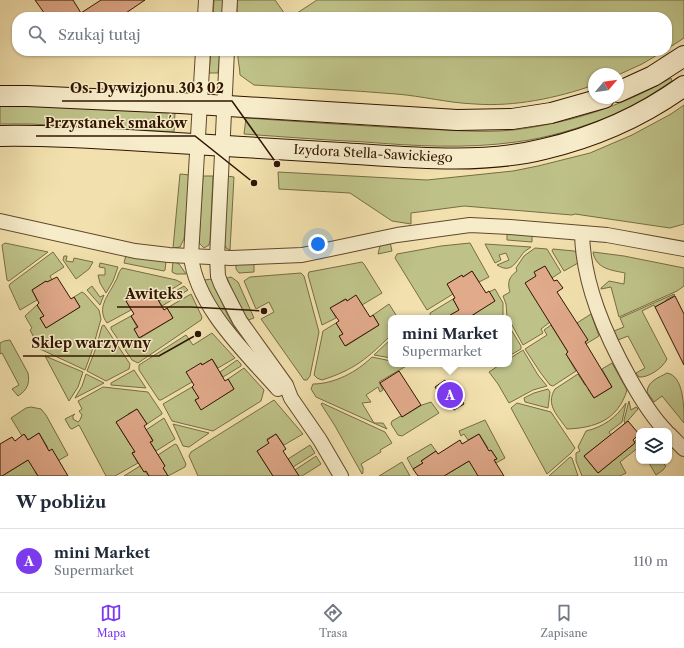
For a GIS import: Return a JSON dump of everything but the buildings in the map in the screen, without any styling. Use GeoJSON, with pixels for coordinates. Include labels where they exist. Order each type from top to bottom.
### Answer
{"type":"FeatureCollection","features":[{"type":"Feature","properties":{"kind":"main road"},"geometry":{"type":"LineString","coordinates":[[624,89],[653,76],[684,56]]}},
{"type":"Feature","properties":{"kind":"main road","name":"Izydora Stella-Sawickiego"},"geometry":{"type":"LineString","coordinates":[[0,136],[79,137],[448,158],[496,157],[543,150],[589,137],[649,109],[684,86]]}},
{"type":"Feature","properties":{"kind":"main road"},"geometry":{"type":"LineString","coordinates":[[0,96],[35,96],[456,120],[512,119],[528,117],[551,113],[588,103]]}},
{"type":"Feature","properties":{"kind":"street"},"geometry":{"type":"LineString","coordinates":[[205,12],[206,0]]}},
{"type":"Feature","properties":{"kind":"street"},"geometry":{"type":"LineString","coordinates":[[229,12],[230,0]]}},
{"type":"Feature","properties":{"kind":"street"},"geometry":{"type":"LineString","coordinates":[[203,56],[191,256],[196,276],[218,319],[230,336],[280,390],[291,398]]}},
{"type":"Feature","properties":{"kind":"street"},"geometry":{"type":"LineString","coordinates":[[227,56],[216,257],[218,276],[224,292],[249,335],[286,385],[291,398],[320,440],[341,476]]}},
{"type":"Feature","properties":{"kind":"street"},"geometry":{"type":"LineString","coordinates":[[0,221],[135,251],[191,256],[253,257],[302,255],[398,235],[470,225],[607,235],[684,249]]}},
{"type":"Feature","properties":{"kind":"street"},"geometry":{"type":"LineString","coordinates":[[582,233],[582,248],[590,284],[604,329],[635,388],[658,423],[663,428]]}},
{"type":"Feature","properties":{"kind":"street"},"geometry":{"type":"LineString","coordinates":[[672,437],[684,449]]}},
{"type":"Feature","properties":{"kind":"green space"},"geometry":{"type":"Polygon","coordinates":[[[214,0],[223,0],[222,12],[213,12],[214,0]]]}},
{"type":"Feature","properties":{"kind":"green space"},"geometry":{"type":"Polygon","coordinates":[[[237,0],[275,0],[283,12],[237,12],[237,0]]]}},
{"type":"Feature","properties":{"kind":"green space"},"geometry":{"type":"Polygon","coordinates":[[[317,0],[684,0],[684,38],[672,46],[672,12],[299,12],[317,0]]]}},
{"type":"Feature","properties":{"kind":"green space"},"geometry":{"type":"Polygon","coordinates":[[[211,56],[220,56],[218,73],[209,73],[211,56]]]}},
{"type":"Feature","properties":{"kind":"green space"},"geometry":{"type":"Polygon","coordinates":[[[238,56],[656,56],[624,72],[624,68],[588,68],[588,87],[580,90],[550,98],[520,103],[490,105],[396,94],[254,85],[240,75],[238,56]]]}},
{"type":"Feature","properties":{"kind":"green space"},"geometry":{"type":"Polygon","coordinates":[[[671,78],[672,81],[649,96],[609,117],[563,132],[516,142],[478,146],[422,146],[244,134],[246,118],[456,131],[513,130],[555,123],[616,104],[624,104],[624,101],[671,78]]]}},
{"type":"Feature","properties":{"kind":"green space"},"geometry":{"type":"Polygon","coordinates":[[[0,105],[33,105],[175,112],[174,132],[31,124],[0,124],[0,105]]]}},
{"type":"Feature","properties":{"kind":"green space"},"geometry":{"type":"Polygon","coordinates":[[[684,105],[684,224],[670,228],[575,214],[572,215],[464,206],[411,213],[411,224],[392,221],[350,193],[279,189],[278,172],[427,180],[513,171],[538,166],[590,153],[632,135],[671,114],[684,105]]]}},
{"type":"Feature","properties":{"kind":"green space"},"geometry":{"type":"Polygon","coordinates":[[[180,174],[190,175],[184,239],[180,247],[173,248],[180,174]]]}},
{"type":"Feature","properties":{"kind":"green space"},"geometry":{"type":"Polygon","coordinates":[[[203,176],[213,176],[210,241],[209,245],[204,248],[199,243],[203,176]]]}},
{"type":"Feature","properties":{"kind":"green space"},"geometry":{"type":"Polygon","coordinates":[[[227,176],[234,177],[230,250],[226,248],[224,243],[227,176]]]}},
{"type":"Feature","properties":{"kind":"green space"},"geometry":{"type":"Polygon","coordinates":[[[507,231],[532,233],[532,242],[507,240],[507,231]]]}},
{"type":"Feature","properties":{"kind":"green space"},"geometry":{"type":"Polygon","coordinates":[[[390,242],[392,251],[378,254],[380,246],[390,242]]]}},
{"type":"Feature","properties":{"kind":"green space"},"geometry":{"type":"Polygon","coordinates":[[[5,243],[48,252],[9,281],[7,280],[2,245],[5,243]]]}},
{"type":"Feature","properties":{"kind":"green space"},"geometry":{"type":"Polygon","coordinates":[[[470,243],[489,277],[479,282],[472,271],[463,277],[453,294],[427,310],[395,258],[397,254],[441,246],[470,243]]]}},
{"type":"Feature","properties":{"kind":"green space"},"geometry":{"type":"Polygon","coordinates":[[[485,244],[531,247],[523,253],[514,265],[505,268],[497,265],[509,260],[506,253],[499,255],[501,260],[495,263],[485,244]]]}},
{"type":"Feature","properties":{"kind":"green space"},"geometry":{"type":"Polygon","coordinates":[[[535,248],[547,249],[561,272],[552,278],[538,278],[550,322],[541,329],[543,333],[523,345],[512,325],[512,315],[507,315],[506,304],[503,296],[510,292],[509,280],[517,271],[516,268],[524,256],[535,248]]]}},
{"type":"Feature","properties":{"kind":"green space"},"geometry":{"type":"Polygon","coordinates":[[[553,249],[576,252],[578,263],[564,271],[552,251],[553,249]]]}},
{"type":"Feature","properties":{"kind":"green space"},"geometry":{"type":"Polygon","coordinates":[[[53,252],[64,267],[50,276],[52,280],[46,281],[32,290],[37,300],[20,310],[9,286],[10,284],[53,252]]]}},
{"type":"Feature","properties":{"kind":"green space"},"geometry":{"type":"Polygon","coordinates":[[[593,252],[624,256],[684,268],[684,286],[677,291],[619,317],[611,287],[601,288],[609,281],[624,284],[625,273],[605,268],[597,262],[593,252]]]}},
{"type":"Feature","properties":{"kind":"green space"},"geometry":{"type":"Polygon","coordinates":[[[126,255],[166,261],[165,270],[124,263],[126,255]]]}},
{"type":"Feature","properties":{"kind":"green space"},"geometry":{"type":"Polygon","coordinates":[[[64,256],[67,256],[66,261],[73,262],[74,258],[93,262],[89,269],[76,279],[63,260],[64,256]]]}},
{"type":"Feature","properties":{"kind":"green space"},"geometry":{"type":"Polygon","coordinates":[[[173,261],[179,264],[186,274],[176,274],[172,272],[173,261]]]}},
{"type":"Feature","properties":{"kind":"green space"},"geometry":{"type":"Polygon","coordinates":[[[362,262],[382,293],[362,305],[347,301],[345,299],[331,308],[336,318],[322,325],[308,275],[309,272],[362,262]]]}},
{"type":"Feature","properties":{"kind":"green space"},"geometry":{"type":"Polygon","coordinates":[[[100,263],[118,267],[113,281],[106,293],[100,283],[98,275],[105,275],[105,268],[99,267],[100,263]]]}},
{"type":"Feature","properties":{"kind":"green space"},"geometry":{"type":"Polygon","coordinates":[[[254,263],[254,272],[239,273],[236,269],[236,264],[254,263]]]}},
{"type":"Feature","properties":{"kind":"green space"},"geometry":{"type":"Polygon","coordinates":[[[122,268],[176,280],[182,283],[157,298],[151,288],[141,293],[140,292],[126,301],[131,310],[107,323],[103,312],[104,302],[122,268]]]}},
{"type":"Feature","properties":{"kind":"green space"},"geometry":{"type":"Polygon","coordinates":[[[301,273],[304,276],[319,332],[310,376],[307,380],[304,380],[261,319],[274,312],[269,302],[256,309],[244,281],[250,277],[301,273]]]}},
{"type":"Feature","properties":{"kind":"green space"},"geometry":{"type":"Polygon","coordinates":[[[231,277],[238,282],[254,318],[246,321],[227,278],[231,277]]]}},
{"type":"Feature","properties":{"kind":"green space"},"geometry":{"type":"Polygon","coordinates":[[[212,279],[227,314],[237,332],[218,310],[204,280],[212,279]]]}},
{"type":"Feature","properties":{"kind":"green space"},"geometry":{"type":"Polygon","coordinates":[[[92,286],[100,297],[104,295],[100,305],[87,290],[92,286]]]}},
{"type":"Feature","properties":{"kind":"green space"},"geometry":{"type":"Polygon","coordinates":[[[184,286],[188,290],[162,306],[159,301],[184,286]]]}},
{"type":"Feature","properties":{"kind":"green space"},"geometry":{"type":"Polygon","coordinates":[[[495,289],[503,303],[503,315],[473,315],[494,301],[489,292],[495,289]]]}},
{"type":"Feature","properties":{"kind":"green space"},"geometry":{"type":"Polygon","coordinates":[[[82,292],[99,310],[101,319],[85,370],[40,349],[30,330],[32,328],[25,316],[37,305],[44,316],[40,318],[46,328],[80,307],[74,297],[82,292]]]}},
{"type":"Feature","properties":{"kind":"green space"},"geometry":{"type":"Polygon","coordinates":[[[191,294],[202,317],[201,320],[138,363],[132,360],[111,327],[131,316],[137,327],[134,329],[140,338],[173,318],[167,308],[191,294]]]}},
{"type":"Feature","properties":{"kind":"green space"},"geometry":{"type":"Polygon","coordinates":[[[674,294],[675,295],[655,307],[654,305],[642,311],[667,359],[655,372],[647,376],[639,377],[636,373],[645,368],[628,336],[618,340],[614,331],[624,327],[620,318],[674,294]]]}},
{"type":"Feature","properties":{"kind":"green space"},"geometry":{"type":"Polygon","coordinates":[[[453,299],[459,310],[459,315],[431,315],[430,313],[453,299]]]}},
{"type":"Feature","properties":{"kind":"green space"},"geometry":{"type":"Polygon","coordinates":[[[389,304],[396,315],[388,315],[388,338],[367,357],[352,367],[322,380],[317,378],[314,375],[323,331],[336,323],[343,334],[346,346],[379,325],[373,315],[389,304]]]}},
{"type":"Feature","properties":{"kind":"green space"},"geometry":{"type":"Polygon","coordinates":[[[591,314],[599,336],[586,344],[577,323],[591,314]]]}},
{"type":"Feature","properties":{"kind":"green space"},"geometry":{"type":"Polygon","coordinates":[[[104,325],[130,364],[129,369],[106,381],[87,371],[96,348],[102,326],[104,325]]]}},
{"type":"Feature","properties":{"kind":"green space"},"geometry":{"type":"Polygon","coordinates":[[[551,325],[568,352],[566,354],[576,371],[553,386],[550,385],[540,372],[525,349],[547,335],[544,330],[551,325]]]}},
{"type":"Feature","properties":{"kind":"green space"},"geometry":{"type":"Polygon","coordinates":[[[512,331],[521,346],[521,349],[512,354],[512,331]]]}},
{"type":"Feature","properties":{"kind":"green space"},"geometry":{"type":"Polygon","coordinates":[[[212,333],[235,358],[218,368],[212,359],[202,365],[201,363],[192,382],[159,400],[139,370],[139,365],[186,335],[193,345],[212,333]]]}},
{"type":"Feature","properties":{"kind":"green space"},"geometry":{"type":"Polygon","coordinates":[[[10,340],[28,373],[29,380],[24,391],[18,396],[12,389],[19,385],[2,353],[0,354],[0,343],[10,340]]]}},
{"type":"Feature","properties":{"kind":"green space"},"geometry":{"type":"Polygon","coordinates":[[[388,342],[388,357],[374,355],[388,342]]]}},
{"type":"Feature","properties":{"kind":"green space"},"geometry":{"type":"Polygon","coordinates":[[[523,350],[538,375],[547,386],[533,390],[509,403],[489,372],[496,367],[512,367],[512,357],[523,350]]]}},
{"type":"Feature","properties":{"kind":"green space"},"geometry":{"type":"Polygon","coordinates":[[[45,356],[83,372],[78,387],[69,401],[45,356]]]}},
{"type":"Feature","properties":{"kind":"green space"},"geometry":{"type":"Polygon","coordinates":[[[372,357],[388,360],[388,367],[405,367],[379,382],[383,390],[380,392],[378,387],[366,395],[371,402],[362,403],[374,423],[383,423],[387,429],[316,397],[311,389],[313,384],[329,382],[345,376],[372,357]]]}},
{"type":"Feature","properties":{"kind":"green space"},"geometry":{"type":"Polygon","coordinates":[[[237,360],[241,366],[223,377],[220,372],[237,360]]]}},
{"type":"Feature","properties":{"kind":"green space"},"geometry":{"type":"Polygon","coordinates":[[[612,363],[627,390],[618,409],[604,420],[596,424],[587,427],[567,429],[552,405],[551,400],[555,389],[578,374],[585,385],[588,384],[590,387],[588,389],[594,398],[612,387],[602,369],[612,363]]]}},
{"type":"Feature","properties":{"kind":"green space"},"geometry":{"type":"Polygon","coordinates":[[[244,368],[264,390],[261,401],[213,431],[172,421],[163,404],[192,387],[199,398],[195,400],[201,409],[234,389],[228,379],[244,368]]]}},
{"type":"Feature","properties":{"kind":"green space"},"geometry":{"type":"Polygon","coordinates":[[[134,370],[146,388],[111,385],[111,383],[134,370]]]}},
{"type":"Feature","properties":{"kind":"green space"},"geometry":{"type":"Polygon","coordinates":[[[667,373],[673,375],[680,386],[684,409],[684,423],[662,396],[654,402],[647,392],[651,382],[667,373]]]}},
{"type":"Feature","properties":{"kind":"green space"},"geometry":{"type":"Polygon","coordinates":[[[86,374],[104,383],[75,398],[82,386],[86,374]]]}},
{"type":"Feature","properties":{"kind":"green space"},"geometry":{"type":"Polygon","coordinates":[[[103,387],[148,392],[162,413],[147,424],[137,409],[128,414],[130,417],[116,422],[131,446],[137,450],[132,453],[138,463],[115,476],[106,476],[79,425],[72,429],[65,419],[75,414],[73,419],[78,422],[82,415],[79,411],[82,409],[78,401],[103,387]]]}},
{"type":"Feature","properties":{"kind":"green space"},"geometry":{"type":"Polygon","coordinates":[[[548,389],[550,392],[548,408],[525,402],[524,398],[548,389]]]}},
{"type":"Feature","properties":{"kind":"green space"},"geometry":{"type":"Polygon","coordinates":[[[274,400],[303,434],[284,445],[276,434],[267,439],[270,445],[267,445],[257,451],[273,476],[198,476],[189,456],[191,452],[274,400]]]}},
{"type":"Feature","properties":{"kind":"green space"},"geometry":{"type":"Polygon","coordinates":[[[629,401],[631,410],[636,407],[638,409],[625,424],[624,420],[629,401]]]}},
{"type":"Feature","properties":{"kind":"green space"},"geometry":{"type":"Polygon","coordinates":[[[431,402],[439,413],[402,436],[398,435],[391,424],[392,421],[422,405],[431,402]]]}},
{"type":"Feature","properties":{"kind":"green space"},"geometry":{"type":"Polygon","coordinates":[[[322,403],[385,432],[392,443],[380,450],[381,452],[361,464],[363,468],[362,474],[321,404],[322,403]]]}},
{"type":"Feature","properties":{"kind":"green space"},"geometry":{"type":"Polygon","coordinates":[[[517,403],[551,412],[575,448],[547,474],[511,408],[517,403]]]}},
{"type":"Feature","properties":{"kind":"green space"},"geometry":{"type":"Polygon","coordinates":[[[626,403],[622,422],[609,432],[611,435],[584,456],[598,473],[635,443],[634,442],[636,440],[636,449],[620,462],[626,473],[620,476],[582,476],[576,461],[576,453],[580,451],[578,447],[586,431],[609,421],[626,403]]]}},
{"type":"Feature","properties":{"kind":"green space"},"geometry":{"type":"Polygon","coordinates":[[[31,407],[41,409],[46,415],[68,455],[56,462],[46,450],[48,448],[39,433],[28,440],[25,435],[22,436],[11,418],[26,408],[31,407]]]}},
{"type":"Feature","properties":{"kind":"green space"},"geometry":{"type":"Polygon","coordinates":[[[164,418],[175,439],[156,451],[150,442],[153,440],[146,430],[164,418]]]}},
{"type":"Feature","properties":{"kind":"green space"},"geometry":{"type":"Polygon","coordinates":[[[485,420],[505,458],[496,463],[494,460],[497,459],[491,450],[487,453],[485,450],[488,448],[479,434],[468,440],[464,434],[461,436],[459,431],[485,420]]]}},
{"type":"Feature","properties":{"kind":"green space"},"geometry":{"type":"Polygon","coordinates":[[[173,424],[209,433],[189,447],[183,446],[173,424]]]}},
{"type":"Feature","properties":{"kind":"green space"},"geometry":{"type":"Polygon","coordinates":[[[175,444],[177,445],[186,464],[185,467],[168,476],[163,468],[165,466],[158,455],[175,444]]]}},
{"type":"Feature","properties":{"kind":"green space"},"geometry":{"type":"Polygon","coordinates":[[[431,444],[436,451],[421,461],[423,463],[413,469],[407,458],[431,444]]]}},
{"type":"Feature","properties":{"kind":"green space"},"geometry":{"type":"Polygon","coordinates":[[[310,445],[315,453],[293,467],[288,459],[310,445]]]}},
{"type":"Feature","properties":{"kind":"green space"},"geometry":{"type":"Polygon","coordinates":[[[316,456],[321,464],[302,476],[299,476],[295,470],[316,456]]]}},
{"type":"Feature","properties":{"kind":"green space"},"geometry":{"type":"Polygon","coordinates":[[[33,457],[38,470],[35,472],[38,476],[2,476],[33,457]]]}},
{"type":"Feature","properties":{"kind":"green space"},"geometry":{"type":"Polygon","coordinates":[[[570,457],[572,458],[578,476],[549,476],[570,457]]]}},
{"type":"Feature","properties":{"kind":"green space"},"geometry":{"type":"Polygon","coordinates":[[[474,458],[478,476],[444,476],[474,458]]]}},
{"type":"Feature","properties":{"kind":"green space"},"geometry":{"type":"Polygon","coordinates":[[[402,462],[410,476],[379,476],[402,462]]]}},
{"type":"Feature","properties":{"kind":"green space"},"geometry":{"type":"Polygon","coordinates":[[[650,464],[664,464],[666,466],[656,475],[650,464]]]}},
{"type":"Feature","properties":{"kind":"green space"},"geometry":{"type":"Polygon","coordinates":[[[140,466],[149,476],[124,476],[140,466]]]}},
{"type":"Feature","properties":{"kind":"place","name":"Os. Dywizjonu 303 02"},"geometry":{"type":"Point","coordinates":[277,164]}},
{"type":"Feature","properties":{"kind":"place","name":"Przystanek smaków"},"geometry":{"type":"Point","coordinates":[254,183]}},
{"type":"Feature","properties":{"kind":"place","name":"Awiteks"},"geometry":{"type":"Point","coordinates":[264,311]}},
{"type":"Feature","properties":{"kind":"place","name":"Sklep warzywny"},"geometry":{"type":"Point","coordinates":[198,334]}},
{"type":"Feature","properties":{"kind":"place","name":"mini Market"},"geometry":{"type":"Point","coordinates":[450,395]}}]}
